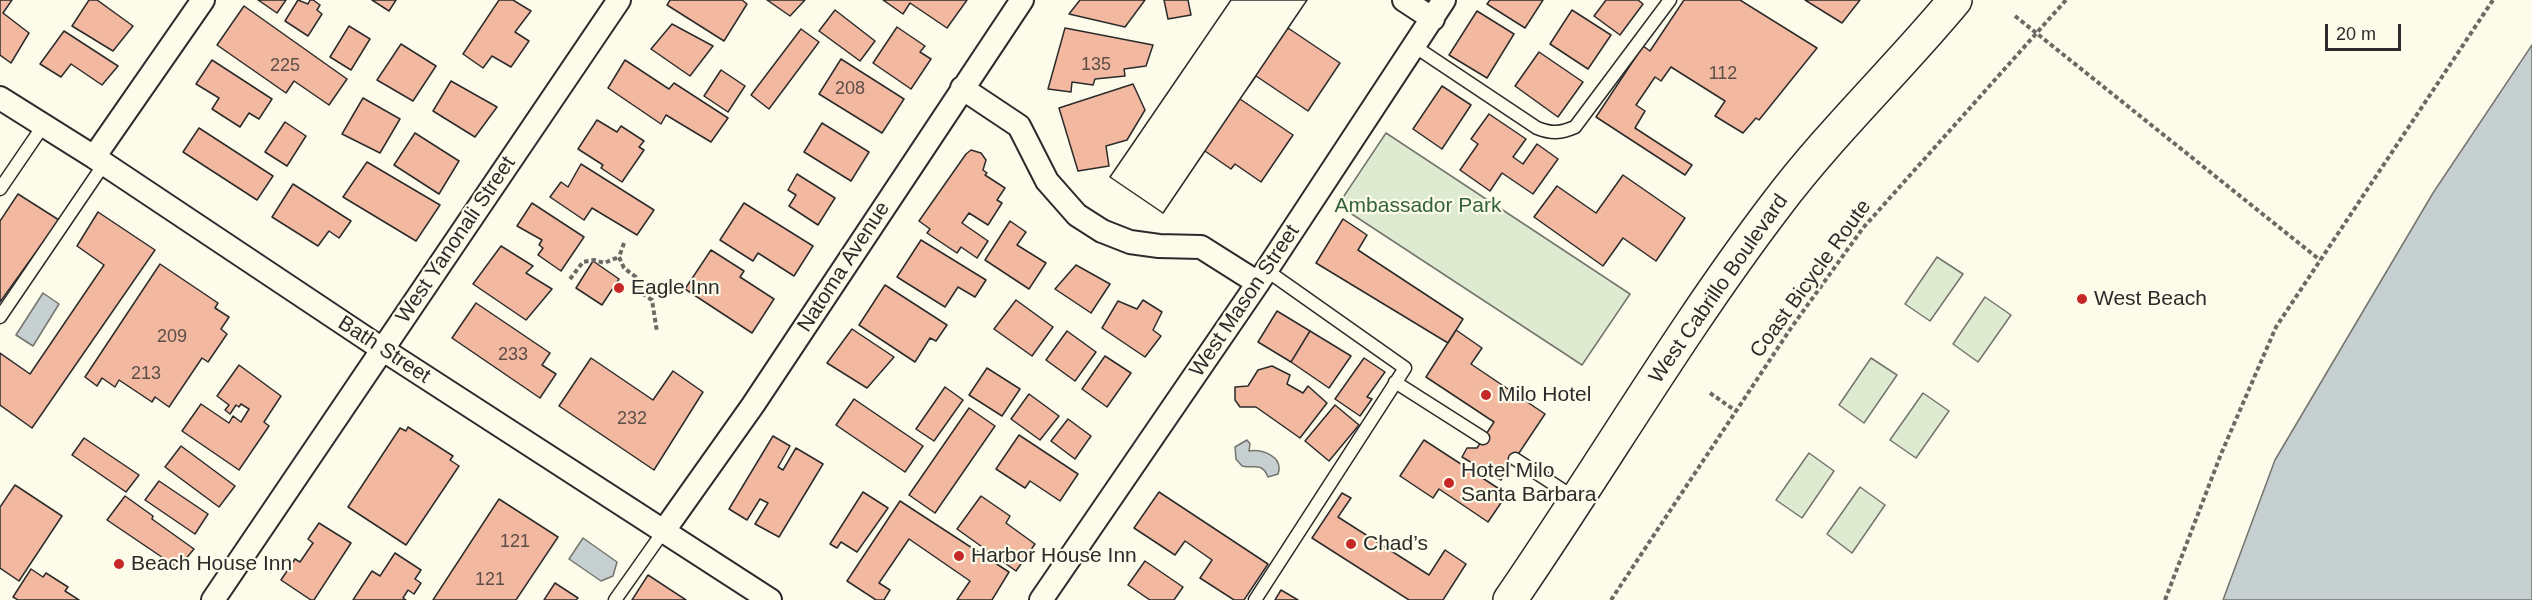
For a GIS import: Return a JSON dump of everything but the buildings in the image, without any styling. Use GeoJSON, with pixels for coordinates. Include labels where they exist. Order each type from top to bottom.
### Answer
{"type":"FeatureCollection","features":[{"type":"Feature","properties":{"kind":"main road","name":"West Cabrillo Boulevard"},"geometry":{"type":"LineString","coordinates":[[1510,600],[1721,282],[1776,204],[1837,130],[1955,0]]}},
{"type":"Feature","properties":{"kind":"street"},"geometry":{"type":"LineString","coordinates":[[99,161],[203,0]]}},
{"type":"Feature","properties":{"kind":"street","name":"West Yanonali Street"},"geometry":{"type":"LineString","coordinates":[[213,600],[620,0]]}},
{"type":"Feature","properties":{"kind":"street","name":"Natoma Avenue"},"geometry":{"type":"LineString","coordinates":[[663,532],[753,405],[1022,0]]}},
{"type":"Feature","properties":{"kind":"street"},"geometry":{"type":"LineString","coordinates":[[1404,0],[1438,9]]}},
{"type":"Feature","properties":{"kind":"street","name":"West Mason Street"},"geometry":{"type":"LineString","coordinates":[[1041,600],[1262,277],[1438,9]]}},
{"type":"Feature","properties":{"kind":"street"},"geometry":{"type":"LineString","coordinates":[[962,88],[1019,126],[1047,181],[1066,205],[1094,225],[1130,242],[1159,246],[1187,245],[1201,248],[1262,277]]}},
{"type":"Feature","properties":{"kind":"street","name":"Bath Street"},"geometry":{"type":"LineString","coordinates":[[0,98],[663,532],[758,597]]}},
{"type":"Feature","properties":{"kind":"lane"},"geometry":{"type":"LineString","coordinates":[[1414,45],[1537,128],[1550,133],[1563,132],[1575,127],[1670,0]]}},
{"type":"Feature","properties":{"kind":"lane"},"geometry":{"type":"LineString","coordinates":[[0,189],[43,126]]}},
{"type":"Feature","properties":{"kind":"lane"},"geometry":{"type":"LineString","coordinates":[[0,317],[99,161]]}},
{"type":"Feature","properties":{"kind":"lane"},"geometry":{"type":"LineString","coordinates":[[1255,600],[1405,368],[1262,277]]}},
{"type":"Feature","properties":{"kind":"lane"},"geometry":{"type":"LineString","coordinates":[[1395,382],[1483,438]]}},
{"type":"Feature","properties":{"kind":"lane"},"geometry":{"type":"LineString","coordinates":[[1515,459],[1576,499]]}},
{"type":"Feature","properties":{"kind":"lane"},"geometry":{"type":"LineString","coordinates":[[615,600],[663,532]]}},
{"type":"Feature","properties":{"kind":"path","name":"Coast Bicycle Route"},"geometry":{"type":"LineString","coordinates":[[1611,600],[1791,328],[1863,228],[2037,36],[2066,0]]}},
{"type":"Feature","properties":{"kind":"path"},"geometry":{"type":"LineString","coordinates":[[2165,600],[2221,454],[2276,327],[2493,0]]}},
{"type":"Feature","properties":{"kind":"path"},"geometry":{"type":"LineString","coordinates":[[2014,16],[2320,260]]}},
{"type":"Feature","properties":{"kind":"path"},"geometry":{"type":"LineString","coordinates":[[624,243],[619,257],[624,268],[636,277],[640,292],[652,300],[657,332]]}},
{"type":"Feature","properties":{"kind":"path"},"geometry":{"type":"LineString","coordinates":[[570,279],[583,262],[594,260],[604,263],[619,257]]}},
{"type":"Feature","properties":{"kind":"path"},"geometry":{"type":"LineString","coordinates":[[1710,393],[1736,411]]}},
{"type":"Feature","properties":{"kind":"green space","name":"Ambassador Park"},"geometry":{"type":"Polygon","coordinates":[[[1386,133],[1630,294],[1582,365],[1338,205],[1386,133]]]}},
{"type":"Feature","properties":{"kind":"green space"},"geometry":{"type":"Polygon","coordinates":[[[1937,257],[1963,274],[1930,321],[1905,304],[1937,257]]]}},
{"type":"Feature","properties":{"kind":"green space"},"geometry":{"type":"Polygon","coordinates":[[[1985,297],[2011,315],[1978,362],[1953,344],[1985,297]]]}},
{"type":"Feature","properties":{"kind":"green space"},"geometry":{"type":"Polygon","coordinates":[[[1871,358],[1897,375],[1864,423],[1839,405],[1871,358]]]}},
{"type":"Feature","properties":{"kind":"green space"},"geometry":{"type":"Polygon","coordinates":[[[1923,393],[1949,411],[1916,458],[1890,440],[1923,393]]]}},
{"type":"Feature","properties":{"kind":"green space"},"geometry":{"type":"Polygon","coordinates":[[[1809,453],[1834,471],[1802,518],[1776,500],[1809,453]]]}},
{"type":"Feature","properties":{"kind":"green space"},"geometry":{"type":"Polygon","coordinates":[[[1860,487],[1885,505],[1852,553],[1827,534],[1860,487]]]}},
{"type":"Feature","properties":{"kind":"shaded area"},"geometry":{"type":"Polygon","coordinates":[[[2532,45],[2532,600],[2223,600],[2275,460],[2433,193],[2532,45]]]}},
{"type":"Feature","properties":{"kind":"shaded area"},"geometry":{"type":"Polygon","coordinates":[[[43,293],[59,304],[33,346],[16,335],[43,293]]]}},
{"type":"Feature","properties":{"kind":"shaded area"},"geometry":{"type":"Polygon","coordinates":[[[1247,440],[1250,444],[1249,451],[1260,451],[1275,459],[1279,468],[1278,474],[1268,477],[1261,468],[1242,466],[1236,459],[1235,447],[1247,440]]]}},
{"type":"Feature","properties":{"kind":"shaded area"},"geometry":{"type":"Polygon","coordinates":[[[583,538],[617,562],[613,576],[601,581],[569,559],[583,538]]]}},
{"type":"Feature","properties":{"kind":"place","name":"Eagle Inn"},"geometry":{"type":"Point","coordinates":[619,288]}},
{"type":"Feature","properties":{"kind":"place","name":"West Beach"},"geometry":{"type":"Point","coordinates":[2082,299]}},
{"type":"Feature","properties":{"kind":"place","name":"Milo Hotel"},"geometry":{"type":"Point","coordinates":[1486,395]}},
{"type":"Feature","properties":{"kind":"place","name":"Hotel Milo Santa Barbara"},"geometry":{"type":"Point","coordinates":[1449,483]}},
{"type":"Feature","properties":{"kind":"place","name":"Chad’s"},"geometry":{"type":"Point","coordinates":[1351,544]}},
{"type":"Feature","properties":{"kind":"place","name":"Harbor House Inn"},"geometry":{"type":"Point","coordinates":[959,556]}},
{"type":"Feature","properties":{"kind":"place","name":"Beach House Inn"},"geometry":{"type":"Point","coordinates":[119,564]}}]}
